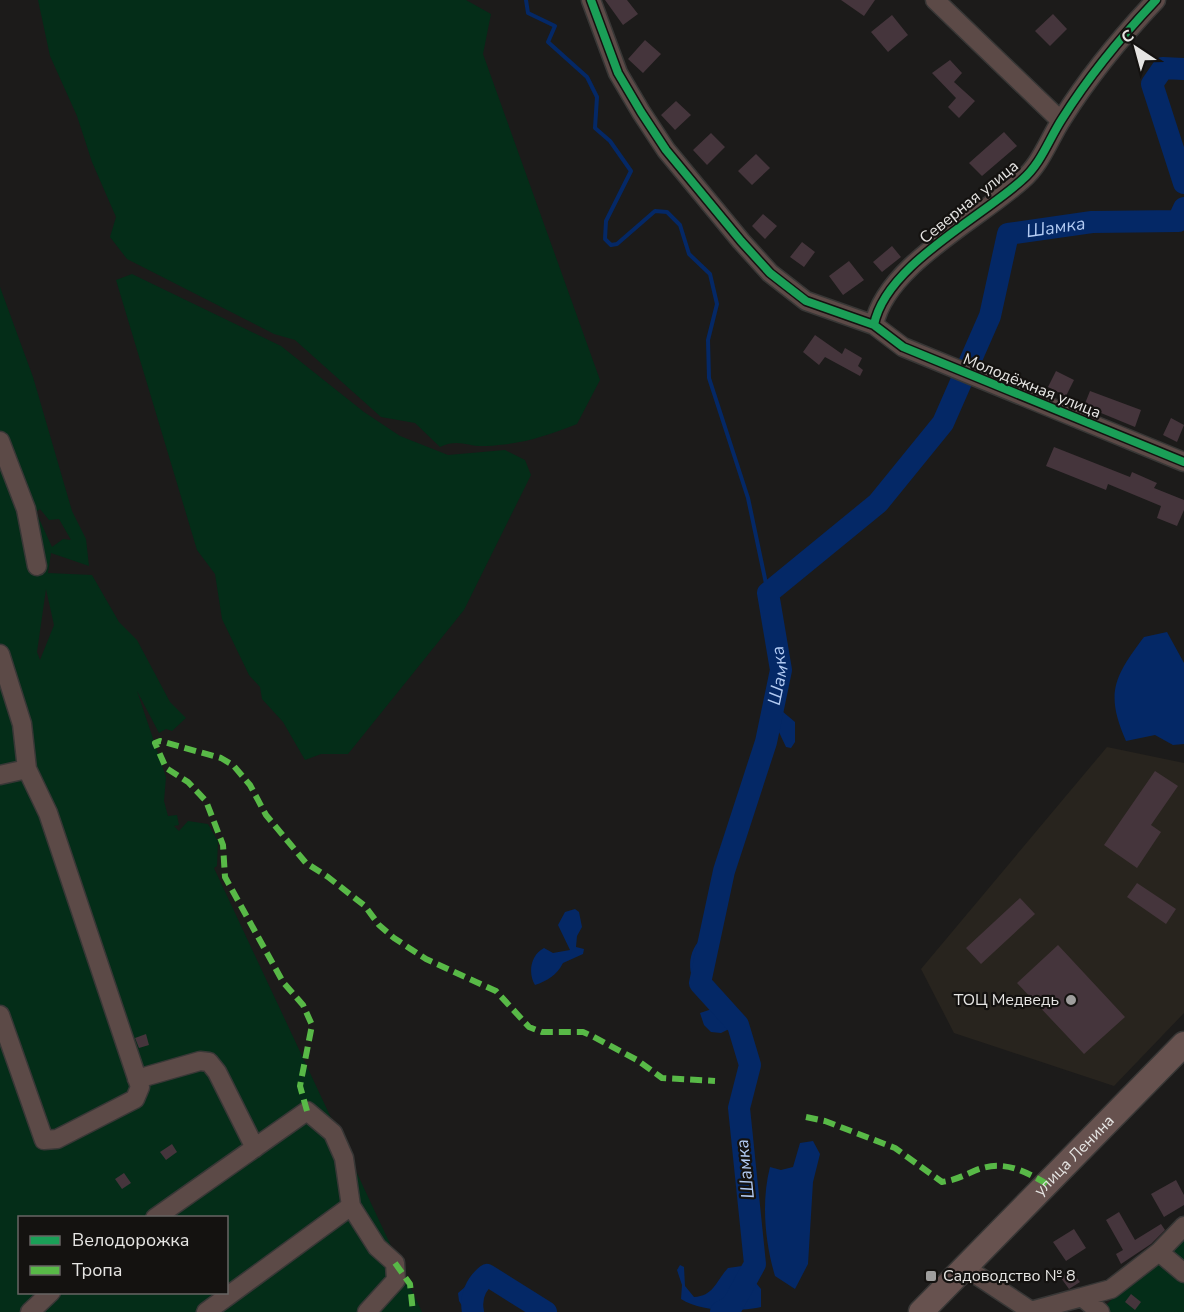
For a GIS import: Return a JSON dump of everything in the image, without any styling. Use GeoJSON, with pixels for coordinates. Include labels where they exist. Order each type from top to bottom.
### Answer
{"type":"FeatureCollection","features":[{"type":"Feature","properties":{"kind":"main road","name":"улица Ленина"},"geometry":{"type":"LineString","coordinates":[[921,1312],[1184,1044]]}},
{"type":"Feature","properties":{"kind":"street"},"geometry":{"type":"LineString","coordinates":[[591,0],[618,73],[641,112],[666,150],[741,241],[770,273],[806,300],[874,325]]}},
{"type":"Feature","properties":{"kind":"street"},"geometry":{"type":"LineString","coordinates":[[935,0],[1011,76],[1061,121]]}},
{"type":"Feature","properties":{"kind":"street","name":"Северная улица"},"geometry":{"type":"LineString","coordinates":[[874,325],[883,298],[903,274],[1024,179],[1047,148],[1061,121],[1123,34],[1156,0]]}},
{"type":"Feature","properties":{"kind":"street","name":"Молодёжная улица"},"geometry":{"type":"LineString","coordinates":[[874,325],[903,347],[1184,462]]}},
{"type":"Feature","properties":{"kind":"street"},"geometry":{"type":"LineString","coordinates":[[0,441],[26,509],[37,566]]}},
{"type":"Feature","properties":{"kind":"street"},"geometry":{"type":"LineString","coordinates":[[0,654],[22,724],[27,769],[48,813],[140,1087],[135,1099],[57,1138],[44,1140],[0,1016]]}},
{"type":"Feature","properties":{"kind":"street"},"geometry":{"type":"LineString","coordinates":[[0,775],[27,769]]}},
{"type":"Feature","properties":{"kind":"street"},"geometry":{"type":"LineString","coordinates":[[137,1079],[200,1061],[209,1062],[218,1072],[255,1148]]}},
{"type":"Feature","properties":{"kind":"street"},"geometry":{"type":"LineString","coordinates":[[158,1216],[307,1111],[333,1133],[344,1158],[351,1206],[377,1247],[395,1263],[396,1280],[367,1312]]}},
{"type":"Feature","properties":{"kind":"street"},"geometry":{"type":"LineString","coordinates":[[206,1312],[351,1206]]}},
{"type":"Feature","properties":{"kind":"street"},"geometry":{"type":"LineString","coordinates":[[966,1268],[1032,1311],[1111,1289],[1159,1252],[1184,1226]]}},
{"type":"Feature","properties":{"kind":"street"},"geometry":{"type":"LineString","coordinates":[[1159,1252],[1184,1273]]}},
{"type":"Feature","properties":{"kind":"street"},"geometry":{"type":"LineString","coordinates":[[30,1312],[50,1294]]}},
{"type":"Feature","properties":{"kind":"street"},"geometry":{"type":"LineString","coordinates":[[1082,1297],[1100,1312]]}},
{"type":"Feature","properties":{"kind":"shaded area"},"geometry":{"type":"Polygon","coordinates":[[[1107,747],[1184,763],[1184,1013],[1114,1086],[954,1033],[921,969],[1107,747]]]}},
{"type":"Feature","properties":{"kind":"green space"},"geometry":{"type":"Polygon","coordinates":[[[38,0],[466,0],[491,14],[483,54],[600,380],[577,424],[511,444],[479,446],[453,443],[440,447],[415,423],[381,417],[295,340],[274,334],[127,259],[110,237],[116,217],[92,162],[77,116],[50,56],[38,0]]]}},
{"type":"Feature","properties":{"kind":"green space"},"geometry":{"type":"Polygon","coordinates":[[[132,274],[281,346],[364,412],[400,436],[448,455],[505,450],[525,460],[531,475],[464,610],[348,754],[321,754],[305,760],[283,722],[262,699],[260,687],[249,675],[222,619],[215,574],[197,550],[116,280],[132,274]]]}},
{"type":"Feature","properties":{"kind":"green space"},"geometry":{"type":"Polygon","coordinates":[[[0,287],[33,377],[72,511],[86,539],[89,566],[51,553],[48,573],[92,575],[119,622],[137,640],[170,702],[186,718],[172,731],[166,729],[159,733],[137,691],[166,777],[164,801],[168,816],[177,815],[179,825],[174,826],[179,831],[188,821],[208,824],[218,841],[217,866],[214,868],[422,1312],[0,1312],[0,287]],[[40,509],[36,512],[52,547],[63,539],[71,540],[59,519],[49,520],[40,509]],[[46,589],[37,652],[40,660],[54,625],[46,589]]]}},
{"type":"Feature","properties":{"kind":"green space"},"geometry":{"type":"Polygon","coordinates":[[[1184,1228],[1184,1312],[1099,1312],[1184,1228]]]}},
{"type":"Feature","properties":{"kind":"water"},"geometry":{"type":"Polygon","coordinates":[[[1167,632],[1184,663],[1184,744],[1173,745],[1155,735],[1126,741],[1116,710],[1116,686],[1120,675],[1144,637],[1167,632]]]}},
{"type":"Feature","properties":{"kind":"water"},"geometry":{"type":"Polygon","coordinates":[[[770,701],[795,722],[795,742],[791,748],[786,747],[777,728],[777,715],[768,709],[770,701]]]}},
{"type":"Feature","properties":{"kind":"water"},"geometry":{"type":"Polygon","coordinates":[[[575,909],[579,912],[582,927],[577,936],[576,947],[584,949],[583,954],[563,963],[551,977],[535,985],[531,970],[533,960],[539,951],[544,948],[553,953],[570,950],[558,925],[565,912],[575,909]]]}},
{"type":"Feature","properties":{"kind":"water"},"geometry":{"type":"Polygon","coordinates":[[[705,936],[710,941],[699,961],[696,979],[692,977],[690,960],[697,944],[705,936]]]}},
{"type":"Feature","properties":{"kind":"water"},"geometry":{"type":"Polygon","coordinates":[[[712,1009],[719,1019],[733,1027],[721,1033],[711,1032],[704,1025],[700,1013],[712,1009]]]}},
{"type":"Feature","properties":{"kind":"water"},"geometry":{"type":"Polygon","coordinates":[[[813,1141],[820,1154],[813,1182],[808,1264],[795,1289],[775,1276],[765,1222],[767,1180],[770,1167],[781,1170],[793,1167],[800,1143],[813,1141]]]}},
{"type":"Feature","properties":{"kind":"water"},"geometry":{"type":"Polygon","coordinates":[[[680,1265],[684,1267],[685,1286],[694,1297],[710,1291],[728,1268],[742,1266],[761,1289],[761,1307],[742,1310],[709,1309],[681,1299],[682,1285],[677,1270],[680,1265]]]}},
{"type":"Feature","properties":{"kind":"water"},"geometry":{"type":"Polygon","coordinates":[[[465,1287],[472,1290],[469,1305],[477,1312],[466,1312],[459,1301],[458,1293],[465,1287]]]}},
{"type":"Feature","properties":{"kind":"building"},"geometry":{"type":"Polygon","coordinates":[[[605,0],[627,0],[638,14],[623,25],[605,0]]]}},
{"type":"Feature","properties":{"kind":"building"},"geometry":{"type":"Polygon","coordinates":[[[841,0],[875,0],[864,16],[841,0]]]}},
{"type":"Feature","properties":{"kind":"building"},"geometry":{"type":"Polygon","coordinates":[[[1053,14],[1067,29],[1050,46],[1035,31],[1053,14]]]}},
{"type":"Feature","properties":{"kind":"building"},"geometry":{"type":"Polygon","coordinates":[[[892,15],[908,35],[888,52],[871,32],[892,15]]]}},
{"type":"Feature","properties":{"kind":"building"},"geometry":{"type":"Polygon","coordinates":[[[645,40],[661,54],[643,73],[628,59],[645,40]]]}},
{"type":"Feature","properties":{"kind":"building"},"geometry":{"type":"Polygon","coordinates":[[[950,60],[962,73],[954,82],[975,101],[959,118],[948,107],[956,98],[932,73],[950,60]]]}},
{"type":"Feature","properties":{"kind":"building"},"geometry":{"type":"Polygon","coordinates":[[[676,101],[691,115],[675,130],[661,115],[676,101]]]}},
{"type":"Feature","properties":{"kind":"building"},"geometry":{"type":"Polygon","coordinates":[[[1004,132],[1017,146],[982,176],[969,163],[1004,132]]]}},
{"type":"Feature","properties":{"kind":"building"},"geometry":{"type":"Polygon","coordinates":[[[711,133],[725,147],[707,165],[693,150],[711,133]]]}},
{"type":"Feature","properties":{"kind":"building"},"geometry":{"type":"Polygon","coordinates":[[[756,154],[770,168],[752,185],[738,171],[756,154]]]}},
{"type":"Feature","properties":{"kind":"building"},"geometry":{"type":"Polygon","coordinates":[[[763,214],[777,226],[765,239],[752,226],[763,214]]]}},
{"type":"Feature","properties":{"kind":"building"},"geometry":{"type":"Polygon","coordinates":[[[802,242],[815,252],[804,267],[790,257],[802,242]]]}},
{"type":"Feature","properties":{"kind":"building"},"geometry":{"type":"Polygon","coordinates":[[[892,246],[901,257],[882,272],[873,262],[892,246]]]}},
{"type":"Feature","properties":{"kind":"building"},"geometry":{"type":"Polygon","coordinates":[[[849,261],[864,280],[843,295],[829,276],[849,261]]]}},
{"type":"Feature","properties":{"kind":"building"},"geometry":{"type":"Polygon","coordinates":[[[815,335],[842,354],[845,348],[862,358],[858,366],[863,370],[860,376],[825,357],[819,365],[803,352],[815,335]]]}},
{"type":"Feature","properties":{"kind":"building"},"geometry":{"type":"Polygon","coordinates":[[[1056,371],[1074,380],[1066,396],[1048,387],[1056,371]]]}},
{"type":"Feature","properties":{"kind":"building"},"geometry":{"type":"Polygon","coordinates":[[[1090,391],[1141,410],[1135,427],[1084,406],[1090,391]]]}},
{"type":"Feature","properties":{"kind":"building"},"geometry":{"type":"Polygon","coordinates":[[[1171,418],[1184,425],[1177,442],[1163,435],[1171,418]]]}},
{"type":"Feature","properties":{"kind":"building"},"geometry":{"type":"Polygon","coordinates":[[[1054,447],[1130,477],[1132,472],[1157,483],[1154,488],[1184,500],[1184,510],[1177,526],[1157,518],[1161,506],[1108,484],[1106,490],[1046,466],[1054,447]]]}},
{"type":"Feature","properties":{"kind":"building"},"geometry":{"type":"Polygon","coordinates":[[[1155,771],[1178,786],[1151,825],[1161,832],[1137,868],[1104,845],[1155,771]]]}},
{"type":"Feature","properties":{"kind":"building"},"geometry":{"type":"Polygon","coordinates":[[[1137,883],[1176,909],[1166,924],[1127,897],[1137,883]]]}},
{"type":"Feature","properties":{"kind":"building"},"geometry":{"type":"Polygon","coordinates":[[[1020,898],[1035,914],[981,964],[966,948],[1020,898]]]}},
{"type":"Feature","properties":{"kind":"building","name":"ТОЦ Медведь"},"geometry":{"type":"Polygon","coordinates":[[[1058,945],[1125,1017],[1084,1054],[1017,983],[1058,945]]]}},
{"type":"Feature","properties":{"kind":"building"},"geometry":{"type":"Polygon","coordinates":[[[146,1034],[149,1045],[139,1048],[135,1038],[146,1034]]]}},
{"type":"Feature","properties":{"kind":"building"},"geometry":{"type":"Polygon","coordinates":[[[172,1144],[177,1152],[166,1160],[160,1152],[172,1144]]]}},
{"type":"Feature","properties":{"kind":"building"},"geometry":{"type":"Polygon","coordinates":[[[124,1173],[131,1183],[122,1189],[115,1179],[124,1173]]]}},
{"type":"Feature","properties":{"kind":"building"},"geometry":{"type":"Polygon","coordinates":[[[1176,1180],[1184,1195],[1184,1205],[1164,1217],[1151,1194],[1176,1180]]]}},
{"type":"Feature","properties":{"kind":"building"},"geometry":{"type":"Polygon","coordinates":[[[1119,1212],[1135,1240],[1161,1224],[1165,1230],[1151,1244],[1121,1264],[1116,1254],[1123,1250],[1106,1220],[1119,1212]]]}},
{"type":"Feature","properties":{"kind":"building"},"geometry":{"type":"Polygon","coordinates":[[[1074,1229],[1086,1248],[1066,1261],[1053,1242],[1074,1229]]]}},
{"type":"Feature","properties":{"kind":"building"},"geometry":{"type":"Polygon","coordinates":[[[1071,1271],[1080,1282],[1069,1289],[1061,1278],[1071,1271]]]}},
{"type":"Feature","properties":{"kind":"building"},"geometry":{"type":"Polygon","coordinates":[[[1131,1294],[1141,1302],[1135,1310],[1125,1302],[1131,1294]]]}},
{"type":"Feature","properties":{"kind":"waterway"},"geometry":{"type":"LineString","coordinates":[[526,0],[528,13],[555,26],[548,42],[587,77],[597,97],[595,128],[610,141],[631,171],[606,221],[605,239],[611,245],[617,244],[655,211],[667,212],[680,225],[689,254],[710,274],[717,304],[708,340],[709,378],[748,498],[768,593]]}},
{"type":"Feature","properties":{"kind":"waterway","name":"Шамка"},"geometry":{"type":"LineString","coordinates":[[1184,69],[1163,68],[1152,84],[1184,183]]}},
{"type":"Feature","properties":{"kind":"waterway","name":"Шамка"},"geometry":{"type":"LineString","coordinates":[[721,1312],[732,1306],[755,1264],[739,1108],[750,1065],[738,1025],[700,983],[724,871],[766,742],[781,670],[768,593],[878,503],[943,423],[990,316],[1008,234],[1092,222],[1178,221],[1184,208]]}},
{"type":"Feature","properties":{"kind":"waterway","name":"Шамка"},"geometry":{"type":"LineString","coordinates":[[473,1312],[472,1301],[475,1291],[487,1275],[546,1312]]}},
{"type":"Feature","properties":{"kind":"marked path"},"geometry":{"type":"LineString","coordinates":[[307,1111],[300,1086],[312,1025],[303,1005],[283,982],[225,877],[223,845],[206,801],[188,782],[166,768],[155,743],[160,741],[221,758],[233,765],[250,785],[266,815],[306,863],[365,906],[379,925],[394,938],[426,959],[496,991],[529,1027],[542,1032],[583,1032],[637,1060],[662,1078],[715,1081]]}},
{"type":"Feature","properties":{"kind":"marked path"},"geometry":{"type":"LineString","coordinates":[[806,1117],[825,1121],[895,1148],[942,1182],[984,1168],[1003,1166],[1029,1174],[1047,1184]]}},
{"type":"Feature","properties":{"kind":"marked path"},"geometry":{"type":"LineString","coordinates":[[395,1263],[410,1284],[413,1312]]}},
{"type":"Feature","properties":{"kind":"cycle path"},"geometry":{"type":"LineString","coordinates":[[591,0],[618,73],[641,112],[666,150],[770,273],[806,301],[874,325],[903,347],[1184,462]]}},
{"type":"Feature","properties":{"kind":"cycle path"},"geometry":{"type":"LineString","coordinates":[[874,325],[882,303],[914,263],[1029,174],[1083,87],[1156,0]]}},
{"type":"Feature","properties":{"kind":"place","name":"ТОЦ Медведь"},"geometry":{"type":"Point","coordinates":[1071,1000]}},
{"type":"Feature","properties":{"kind":"place","name":"Садоводство № 8"},"geometry":{"type":"Point","coordinates":[931,1276]}}]}
